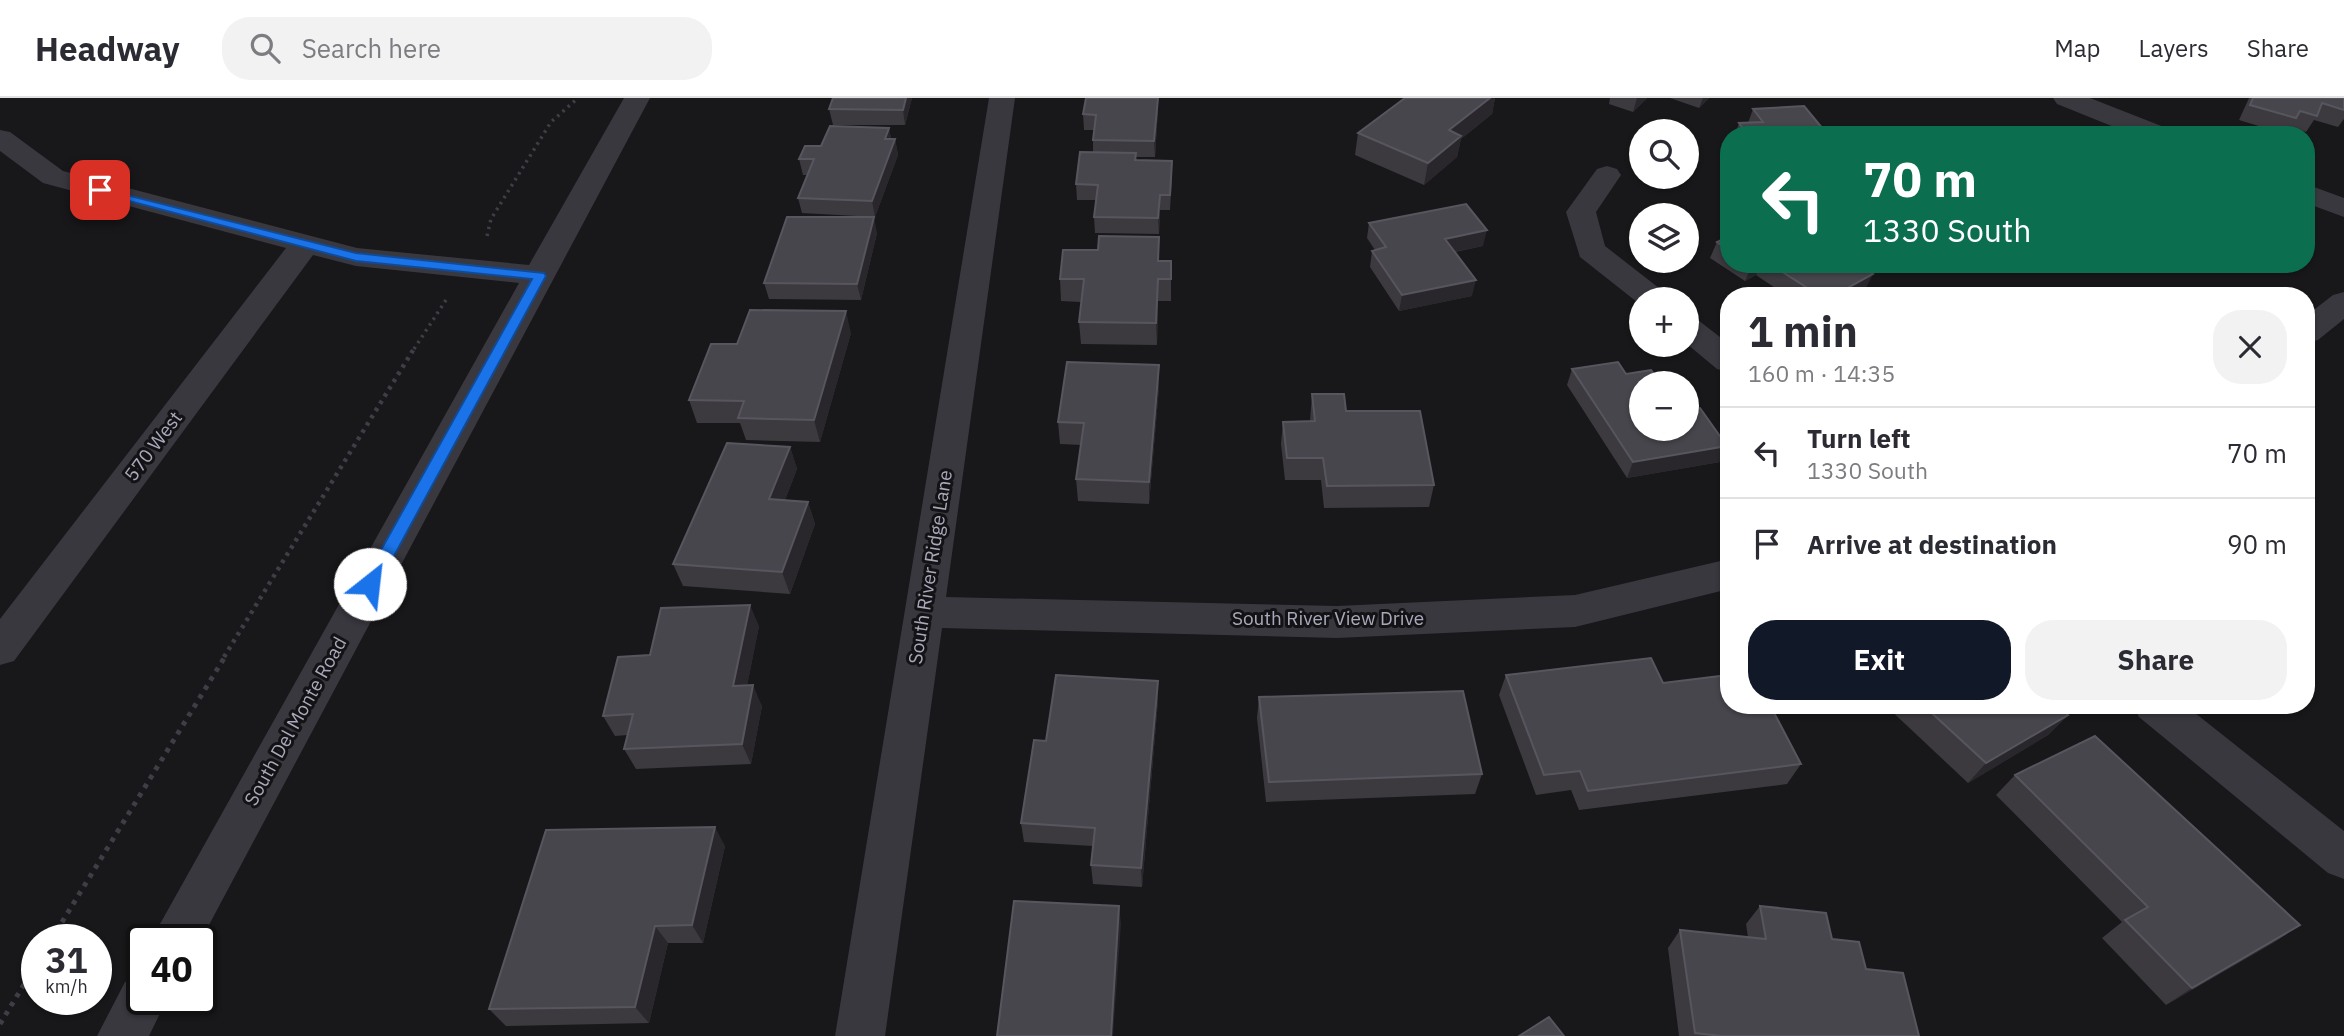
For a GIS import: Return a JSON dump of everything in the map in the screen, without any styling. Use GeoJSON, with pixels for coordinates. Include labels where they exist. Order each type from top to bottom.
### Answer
{"type":"FeatureCollection","features":[{"type":"Feature","properties":{"kind":"street","name":"South Del Monte Road"},"geometry":{"type":"LineString","coordinates":[[184,924],[638,98]]}},
{"type":"Feature","properties":{"kind":"street","name":"South River Ridge Lane"},"geometry":{"type":"LineString","coordinates":[[860,1036],[1002,98]]}},
{"type":"Feature","properties":{"kind":"street"},"geometry":{"type":"LineString","coordinates":[[2066,98],[2137,126]]}},
{"type":"Feature","properties":{"kind":"street"},"geometry":{"type":"LineString","coordinates":[[0,138],[53,177],[356,257],[540,276]]}},
{"type":"Feature","properties":{"kind":"street"},"geometry":{"type":"LineString","coordinates":[[1607,175],[1581,212],[1591,250],[1638,287]]}},
{"type":"Feature","properties":{"kind":"street"},"geometry":{"type":"LineString","coordinates":[[2315,197],[2344,208]]}},
{"type":"Feature","properties":{"kind":"street","name":"570 West"},"geometry":{"type":"LineString","coordinates":[[0,649],[306,243]]}},
{"type":"Feature","properties":{"kind":"street"},"geometry":{"type":"LineString","coordinates":[[2315,326],[2344,302]]}},
{"type":"Feature","properties":{"kind":"street"},"geometry":{"type":"LineString","coordinates":[[1699,337],[1720,354]]}},
{"type":"Feature","properties":{"kind":"street","name":"South River View Drive"},"geometry":{"type":"LineString","coordinates":[[923,612],[1337,622],[1574,611],[1720,576]]}},
{"type":"Feature","properties":{"kind":"street"},"geometry":{"type":"LineString","coordinates":[[2165,714],[2344,858]]}},
{"type":"Feature","properties":{"kind":"street"},"geometry":{"type":"LineString","coordinates":[[122,1036],[133,1015]]}},
{"type":"Feature","properties":{"kind":"path"},"geometry":{"type":"LineString","coordinates":[[488,242],[491,219],[551,122],[578,98]]}},
{"type":"Feature","properties":{"kind":"path"},"geometry":{"type":"LineString","coordinates":[[61,924],[408,357],[446,300],[457,292]]}},
{"type":"Feature","properties":{"kind":"path"},"geometry":{"type":"LineString","coordinates":[[0,1024],[21,989]]}},
{"type":"Feature","properties":{"kind":"building"},"geometry":{"type":"Polygon","coordinates":[[[833,98],[906,98],[903,110],[829,109],[833,98]]]}},
{"type":"Feature","properties":{"kind":"building"},"geometry":{"type":"Polygon","coordinates":[[[1086,98],[1158,98],[1154,141],[1093,140],[1096,115],[1083,114],[1086,98]]]}},
{"type":"Feature","properties":{"kind":"building"},"geometry":{"type":"Polygon","coordinates":[[[1405,98],[1490,98],[1449,130],[1461,136],[1428,163],[1358,133],[1405,98]]]}},
{"type":"Feature","properties":{"kind":"building"},"geometry":{"type":"Polygon","coordinates":[[[2253,98],[2344,98],[2344,110],[2322,103],[2317,116],[2300,111],[2296,118],[2250,105],[2253,98]]]}},
{"type":"Feature","properties":{"kind":"building"},"geometry":{"type":"Polygon","coordinates":[[[1804,106],[1821,126],[1741,126],[1739,123],[1763,122],[1753,109],[1804,106]]]}},
{"type":"Feature","properties":{"kind":"building"},"geometry":{"type":"Polygon","coordinates":[[[830,126],[889,128],[885,139],[895,139],[872,201],[798,198],[814,159],[799,159],[805,146],[821,146],[830,126]]]}},
{"type":"Feature","properties":{"kind":"building"},"geometry":{"type":"Polygon","coordinates":[[[1080,152],[1136,153],[1135,160],[1172,161],[1170,195],[1160,195],[1158,218],[1094,217],[1098,185],[1076,184],[1080,152]]]}},
{"type":"Feature","properties":{"kind":"building"},"geometry":{"type":"Polygon","coordinates":[[[1466,204],[1487,230],[1445,239],[1476,280],[1402,295],[1372,251],[1386,247],[1369,223],[1466,204]]]}},
{"type":"Feature","properties":{"kind":"building"},"geometry":{"type":"Polygon","coordinates":[[[787,217],[874,217],[857,284],[764,283],[787,217]]]}},
{"type":"Feature","properties":{"kind":"building"},"geometry":{"type":"Polygon","coordinates":[[[1099,236],[1159,237],[1158,261],[1171,261],[1171,279],[1158,279],[1156,323],[1079,322],[1084,279],[1060,279],[1063,250],[1098,250],[1099,236]]]}},
{"type":"Feature","properties":{"kind":"building"},"geometry":{"type":"Polygon","coordinates":[[[1784,273],[1873,274],[1849,287],[1806,287],[1784,273]]]}},
{"type":"Feature","properties":{"kind":"building"},"geometry":{"type":"Polygon","coordinates":[[[750,310],[846,311],[814,420],[738,418],[744,401],[689,400],[711,344],[737,344],[750,310]]]}},
{"type":"Feature","properties":{"kind":"building"},"geometry":{"type":"Polygon","coordinates":[[[1067,362],[1159,365],[1149,482],[1076,479],[1084,423],[1058,422],[1067,362]]]}},
{"type":"Feature","properties":{"kind":"building"},"geometry":{"type":"Polygon","coordinates":[[[1618,362],[1626,374],[1629,374],[1629,441],[1699,441],[1700,408],[1720,436],[1720,447],[1633,462],[1572,369],[1618,362]]]}},
{"type":"Feature","properties":{"kind":"building"},"geometry":{"type":"Polygon","coordinates":[[[1312,394],[1344,394],[1346,411],[1420,411],[1434,485],[1327,486],[1323,458],[1287,458],[1283,422],[1315,421],[1312,394]]]}},
{"type":"Feature","properties":{"kind":"building"},"geometry":{"type":"Polygon","coordinates":[[[727,443],[790,447],[769,499],[808,502],[782,572],[673,564],[727,443]]]}},
{"type":"Feature","properties":{"kind":"building"},"geometry":{"type":"Polygon","coordinates":[[[750,605],[733,686],[753,685],[742,744],[624,749],[633,714],[603,716],[618,657],[650,655],[661,608],[750,605]]]}},
{"type":"Feature","properties":{"kind":"building"},"geometry":{"type":"Polygon","coordinates":[[[1651,658],[1663,683],[1720,676],[1720,714],[1775,714],[1801,764],[1588,791],[1580,771],[1544,775],[1506,675],[1651,658]]]}},
{"type":"Feature","properties":{"kind":"building"},"geometry":{"type":"Polygon","coordinates":[[[1056,675],[1158,681],[1141,868],[1091,865],[1095,828],[1021,823],[1034,740],[1046,741],[1056,675]]]}},
{"type":"Feature","properties":{"kind":"building"},"geometry":{"type":"Polygon","coordinates":[[[1463,691],[1482,774],[1269,782],[1259,697],[1463,691]]]}},
{"type":"Feature","properties":{"kind":"building"},"geometry":{"type":"Polygon","coordinates":[[[1933,714],[2068,715],[1986,763],[1933,714]]]}},
{"type":"Feature","properties":{"kind":"building"},"geometry":{"type":"Polygon","coordinates":[[[2095,736],[2300,925],[2192,988],[2125,920],[2148,907],[2015,775],[2095,736]]]}},
{"type":"Feature","properties":{"kind":"building"},"geometry":{"type":"Polygon","coordinates":[[[715,827],[692,925],[655,926],[635,1007],[489,1009],[546,830],[715,827]]]}},
{"type":"Feature","properties":{"kind":"building"},"geometry":{"type":"Polygon","coordinates":[[[1014,901],[1119,906],[1111,1036],[997,1036],[1014,901]]]}},
{"type":"Feature","properties":{"kind":"building"},"geometry":{"type":"Polygon","coordinates":[[[1760,906],[1826,913],[1832,939],[1859,942],[1866,969],[1903,973],[1919,1036],[1721,1036],[1695,1033],[1680,930],[1766,939],[1760,906]]]}},
{"type":"Feature","properties":{"kind":"building"},"geometry":{"type":"Polygon","coordinates":[[[1549,1017],[1564,1036],[1519,1036],[1549,1017]]]}},
{"type":"Feature","properties":{"kind":"route"},"geometry":{"type":"LineString","coordinates":[[100,190],[356,257],[540,276],[370,584]]}}]}
